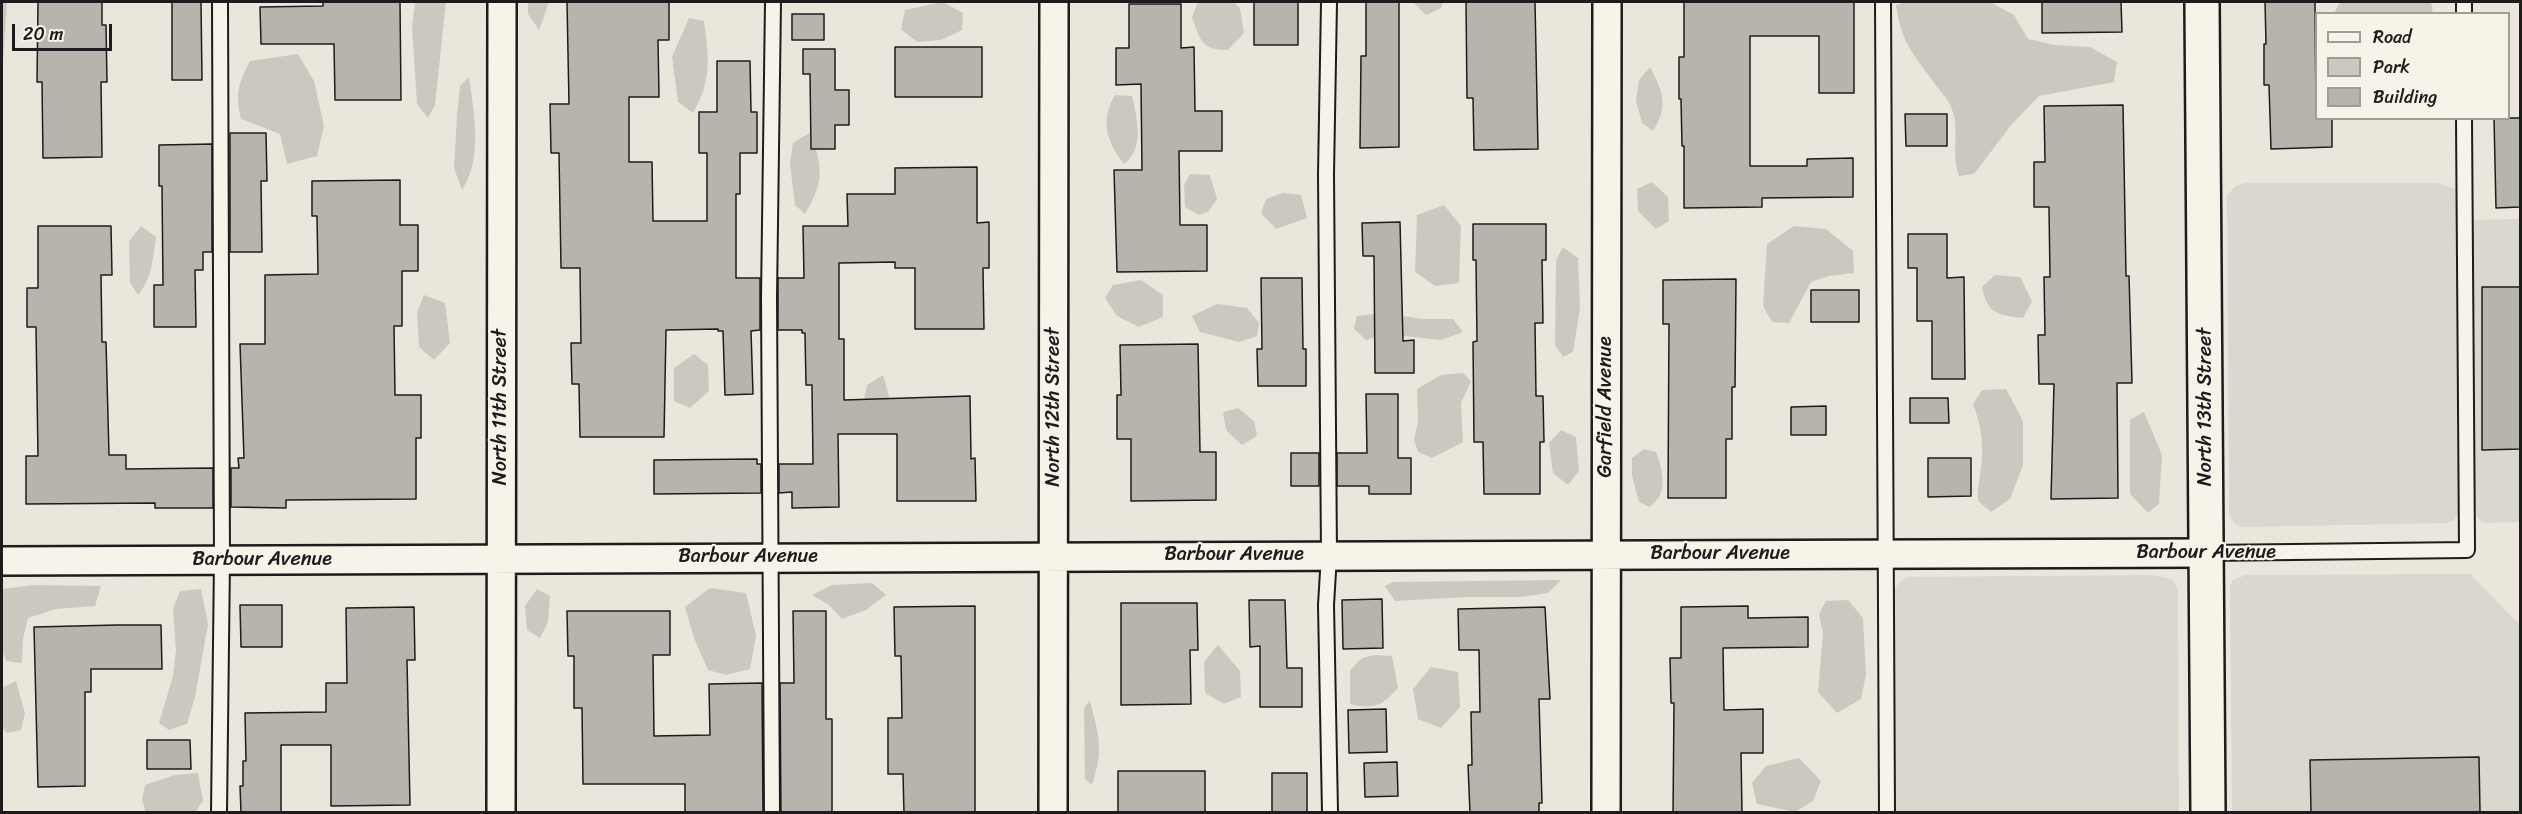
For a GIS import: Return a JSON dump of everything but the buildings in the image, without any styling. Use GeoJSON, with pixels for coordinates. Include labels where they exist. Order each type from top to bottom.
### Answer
{"type":"FeatureCollection","features":[{"type":"Feature","properties":{"kind":"street","name":"North 11th Street"},"geometry":{"type":"LineString","coordinates":[[501,813],[502,2]]}},
{"type":"Feature","properties":{"kind":"street","name":"North 12th Street"},"geometry":{"type":"LineString","coordinates":[[1053,2],[1053,813]]}},
{"type":"Feature","properties":{"kind":"street","name":"Garfield Avenue"},"geometry":{"type":"LineString","coordinates":[[1606,2],[1606,813]]}},
{"type":"Feature","properties":{"kind":"street","name":"North 13th Street"},"geometry":{"type":"LineString","coordinates":[[2202,2],[2208,813]]}},
{"type":"Feature","properties":{"kind":"street","name":"Barbour Avenue"},"geometry":{"type":"LineString","coordinates":[[2,561],[1053,555],[2206,553]]}},
{"type":"Feature","properties":{"kind":"lane"},"geometry":{"type":"LineString","coordinates":[[219,813],[222,560],[220,2]]}},
{"type":"Feature","properties":{"kind":"lane"},"geometry":{"type":"LineString","coordinates":[[772,813],[769,297],[773,2]]}},
{"type":"Feature","properties":{"kind":"lane"},"geometry":{"type":"LineString","coordinates":[[1329,2],[1326,174],[1329,555],[1326,605],[1330,813]]}},
{"type":"Feature","properties":{"kind":"lane"},"geometry":{"type":"LineString","coordinates":[[1882,2],[1887,813]]}},
{"type":"Feature","properties":{"kind":"lane","name":"Barbour Avenue"},"geometry":{"type":"LineString","coordinates":[[2206,553],[2467,550],[2464,120]]}},
{"type":"Feature","properties":{"kind":"shaded area"},"geometry":{"type":"Polygon","coordinates":[[[2246,183],[2437,183],[2456,189],[2459,195],[2458,514],[2454,520],[2447,523],[2244,527],[2235,524],[2231,519],[2229,514],[2227,195],[2236,186],[2246,183]]]}},
{"type":"Feature","properties":{"kind":"shaded area"},"geometry":{"type":"Polygon","coordinates":[[[2520,219],[2520,522],[2485,523],[2477,518],[2474,512],[2472,220],[2520,219]]]}},
{"type":"Feature","properties":{"kind":"shaded area"},"geometry":{"type":"Polygon","coordinates":[[[2470,574],[2520,625],[2520,812],[2232,812],[2230,586],[2233,580],[2246,575],[2470,574]]]}},
{"type":"Feature","properties":{"kind":"shaded area"},"geometry":{"type":"Polygon","coordinates":[[[2153,575],[2174,580],[2178,591],[2179,812],[1896,812],[1894,589],[1899,583],[1908,577],[2153,575]]]}},
{"type":"Feature","properties":{"kind":"green space"},"geometry":{"type":"Polygon","coordinates":[[[2,2],[7,2],[2,79],[2,2]]]}},
{"type":"Feature","properties":{"kind":"green space"},"geometry":{"type":"Polygon","coordinates":[[[415,2],[446,2],[435,105],[428,118],[417,104],[412,28],[415,2]]]}},
{"type":"Feature","properties":{"kind":"green space"},"geometry":{"type":"Polygon","coordinates":[[[528,2],[549,2],[539,30],[528,14],[528,2]]]}},
{"type":"Feature","properties":{"kind":"green space"},"geometry":{"type":"Polygon","coordinates":[[[943,2],[963,13],[962,30],[941,40],[917,42],[901,29],[905,10],[943,2]]]}},
{"type":"Feature","properties":{"kind":"green space"},"geometry":{"type":"Polygon","coordinates":[[[1198,2],[1234,2],[1240,8],[1244,33],[1228,50],[1207,46],[1200,38],[1192,17],[1198,2]]]}},
{"type":"Feature","properties":{"kind":"green space"},"geometry":{"type":"Polygon","coordinates":[[[1413,2],[1443,2],[1441,8],[1426,15],[1413,2]]]}},
{"type":"Feature","properties":{"kind":"green space"},"geometry":{"type":"Polygon","coordinates":[[[1906,2],[1990,2],[2014,15],[2028,39],[2055,45],[2090,47],[2117,62],[2114,82],[2039,96],[2012,124],[1974,174],[1959,176],[1955,158],[1954,116],[1948,101],[1905,39],[1896,5],[1906,2]]]}},
{"type":"Feature","properties":{"kind":"green space"},"geometry":{"type":"Polygon","coordinates":[[[2340,2],[2431,2],[2433,12],[2335,12],[2340,2]]]}},
{"type":"Feature","properties":{"kind":"green space"},"geometry":{"type":"Polygon","coordinates":[[[689,18],[704,21],[708,58],[703,90],[693,113],[678,102],[672,57],[689,18]]]}},
{"type":"Feature","properties":{"kind":"green space"},"geometry":{"type":"Polygon","coordinates":[[[298,54],[314,81],[324,126],[317,156],[287,164],[280,134],[241,119],[238,96],[240,83],[250,61],[298,54]]]}},
{"type":"Feature","properties":{"kind":"green space"},"geometry":{"type":"Polygon","coordinates":[[[1650,67],[1661,92],[1663,106],[1653,131],[1642,123],[1636,101],[1639,80],[1650,67]]]}},
{"type":"Feature","properties":{"kind":"green space"},"geometry":{"type":"Polygon","coordinates":[[[469,77],[475,120],[475,150],[469,178],[462,190],[454,168],[457,115],[460,86],[469,77]]]}},
{"type":"Feature","properties":{"kind":"green space"},"geometry":{"type":"Polygon","coordinates":[[[1115,95],[1132,96],[1137,123],[1135,150],[1124,164],[1109,139],[1107,130],[1110,104],[1115,95]]]}},
{"type":"Feature","properties":{"kind":"green space"},"geometry":{"type":"Polygon","coordinates":[[[811,132],[818,155],[820,174],[816,192],[805,214],[795,205],[790,164],[793,143],[811,132]]]}},
{"type":"Feature","properties":{"kind":"green space"},"geometry":{"type":"Polygon","coordinates":[[[1190,174],[1210,175],[1217,199],[1208,212],[1199,215],[1185,207],[1184,185],[1190,174]]]}},
{"type":"Feature","properties":{"kind":"green space"},"geometry":{"type":"Polygon","coordinates":[[[1652,182],[1668,197],[1669,221],[1656,229],[1638,211],[1637,189],[1652,182]]]}},
{"type":"Feature","properties":{"kind":"green space"},"geometry":{"type":"Polygon","coordinates":[[[1283,193],[1301,195],[1307,218],[1276,229],[1261,213],[1266,199],[1283,193]]]}},
{"type":"Feature","properties":{"kind":"green space"},"geometry":{"type":"Polygon","coordinates":[[[1444,205],[1461,226],[1459,283],[1435,286],[1415,272],[1417,215],[1444,205]]]}},
{"type":"Feature","properties":{"kind":"green space"},"geometry":{"type":"Polygon","coordinates":[[[141,226],[156,237],[149,275],[138,295],[130,282],[129,241],[141,226]]]}},
{"type":"Feature","properties":{"kind":"green space"},"geometry":{"type":"Polygon","coordinates":[[[1794,226],[1826,229],[1853,251],[1854,273],[1829,276],[1811,282],[1789,323],[1772,322],[1763,306],[1767,244],[1794,226]]]}},
{"type":"Feature","properties":{"kind":"green space"},"geometry":{"type":"Polygon","coordinates":[[[1563,247],[1578,258],[1580,308],[1573,352],[1563,357],[1555,345],[1556,260],[1563,247]]]}},
{"type":"Feature","properties":{"kind":"green space"},"geometry":{"type":"Polygon","coordinates":[[[1995,275],[2020,277],[2032,301],[2023,318],[1995,312],[1987,303],[1982,287],[1995,275]]]}},
{"type":"Feature","properties":{"kind":"green space"},"geometry":{"type":"Polygon","coordinates":[[[1141,280],[1163,295],[1163,317],[1139,327],[1117,316],[1105,298],[1113,285],[1141,280]]]}},
{"type":"Feature","properties":{"kind":"green space"},"geometry":{"type":"Polygon","coordinates":[[[424,295],[445,303],[450,343],[434,360],[419,347],[417,312],[424,295]]]}},
{"type":"Feature","properties":{"kind":"green space"},"geometry":{"type":"Polygon","coordinates":[[[1217,304],[1247,308],[1259,323],[1257,336],[1239,342],[1200,332],[1192,316],[1217,304]]]}},
{"type":"Feature","properties":{"kind":"green space"},"geometry":{"type":"Polygon","coordinates":[[[1382,313],[1423,319],[1453,319],[1463,332],[1441,340],[1385,334],[1366,340],[1354,329],[1357,316],[1382,313]]]}},
{"type":"Feature","properties":{"kind":"green space"},"geometry":{"type":"Polygon","coordinates":[[[694,354],[708,365],[709,391],[690,408],[674,401],[674,368],[694,354]]]}},
{"type":"Feature","properties":{"kind":"green space"},"geometry":{"type":"Polygon","coordinates":[[[1463,373],[1471,381],[1461,403],[1463,442],[1432,458],[1418,452],[1414,440],[1418,422],[1417,389],[1441,375],[1463,373]]]}},
{"type":"Feature","properties":{"kind":"green space"},"geometry":{"type":"Polygon","coordinates":[[[883,375],[890,400],[863,406],[867,385],[883,375]]]}},
{"type":"Feature","properties":{"kind":"green space"},"geometry":{"type":"Polygon","coordinates":[[[2006,389],[2023,421],[2023,465],[2010,499],[1991,512],[1978,501],[1982,444],[1973,404],[1982,390],[2006,389]]]}},
{"type":"Feature","properties":{"kind":"green space"},"geometry":{"type":"Polygon","coordinates":[[[1238,408],[1254,421],[1257,436],[1242,445],[1226,430],[1223,412],[1238,408]]]}},
{"type":"Feature","properties":{"kind":"green space"},"geometry":{"type":"Polygon","coordinates":[[[2144,412],[2162,455],[2159,504],[2148,513],[2130,494],[2130,420],[2144,412]]]}},
{"type":"Feature","properties":{"kind":"green space"},"geometry":{"type":"Polygon","coordinates":[[[1561,430],[1576,437],[1579,471],[1568,485],[1553,473],[1549,443],[1561,430]]]}},
{"type":"Feature","properties":{"kind":"green space"},"geometry":{"type":"Polygon","coordinates":[[[1644,449],[1656,452],[1663,482],[1660,496],[1649,507],[1639,502],[1632,476],[1632,458],[1644,449]]]}},
{"type":"Feature","properties":{"kind":"green space"},"geometry":{"type":"Polygon","coordinates":[[[1561,580],[1548,593],[1521,597],[1395,601],[1385,586],[1393,582],[1561,580]]]}},
{"type":"Feature","properties":{"kind":"green space"},"geometry":{"type":"Polygon","coordinates":[[[872,583],[886,595],[866,610],[842,619],[829,605],[812,595],[832,585],[872,583]]]}},
{"type":"Feature","properties":{"kind":"green space"},"geometry":{"type":"Polygon","coordinates":[[[34,585],[101,586],[95,606],[56,609],[28,618],[23,639],[22,663],[6,661],[2,650],[2,589],[34,585]]]}},
{"type":"Feature","properties":{"kind":"green space"},"geometry":{"type":"Polygon","coordinates":[[[710,588],[746,593],[756,636],[750,669],[726,675],[708,670],[694,638],[685,607],[710,588]]]}},
{"type":"Feature","properties":{"kind":"green space"},"geometry":{"type":"Polygon","coordinates":[[[201,589],[208,624],[195,697],[187,724],[169,730],[159,723],[173,676],[176,650],[173,609],[180,591],[201,589]]]}},
{"type":"Feature","properties":{"kind":"green space"},"geometry":{"type":"Polygon","coordinates":[[[537,589],[550,596],[548,622],[540,638],[527,630],[525,606],[537,589]]]}},
{"type":"Feature","properties":{"kind":"green space"},"geometry":{"type":"Polygon","coordinates":[[[1848,600],[1863,618],[1866,675],[1861,699],[1837,713],[1818,692],[1823,633],[1819,614],[1826,601],[1848,600]]]}},
{"type":"Feature","properties":{"kind":"green space"},"geometry":{"type":"Polygon","coordinates":[[[1218,645],[1240,671],[1241,697],[1224,704],[1205,693],[1204,662],[1218,645]]]}},
{"type":"Feature","properties":{"kind":"green space"},"geometry":{"type":"Polygon","coordinates":[[[1375,655],[1392,656],[1398,688],[1377,705],[1365,707],[1350,704],[1350,670],[1362,658],[1375,655]]]}},
{"type":"Feature","properties":{"kind":"green space"},"geometry":{"type":"Polygon","coordinates":[[[1431,667],[1458,672],[1460,707],[1441,728],[1418,719],[1413,689],[1431,667]]]}},
{"type":"Feature","properties":{"kind":"green space"},"geometry":{"type":"Polygon","coordinates":[[[16,681],[25,713],[21,730],[7,733],[2,728],[2,688],[16,681]]]}},
{"type":"Feature","properties":{"kind":"green space"},"geometry":{"type":"Polygon","coordinates":[[[1090,701],[1099,743],[1098,762],[1092,785],[1085,779],[1084,708],[1090,701]]]}},
{"type":"Feature","properties":{"kind":"green space"},"geometry":{"type":"Polygon","coordinates":[[[1799,758],[1821,781],[1813,801],[1795,812],[1757,804],[1752,783],[1766,766],[1799,758]]]}},
{"type":"Feature","properties":{"kind":"green space"},"geometry":{"type":"Polygon","coordinates":[[[198,773],[203,801],[195,812],[146,812],[142,800],[145,785],[175,775],[198,773]]]}}]}
